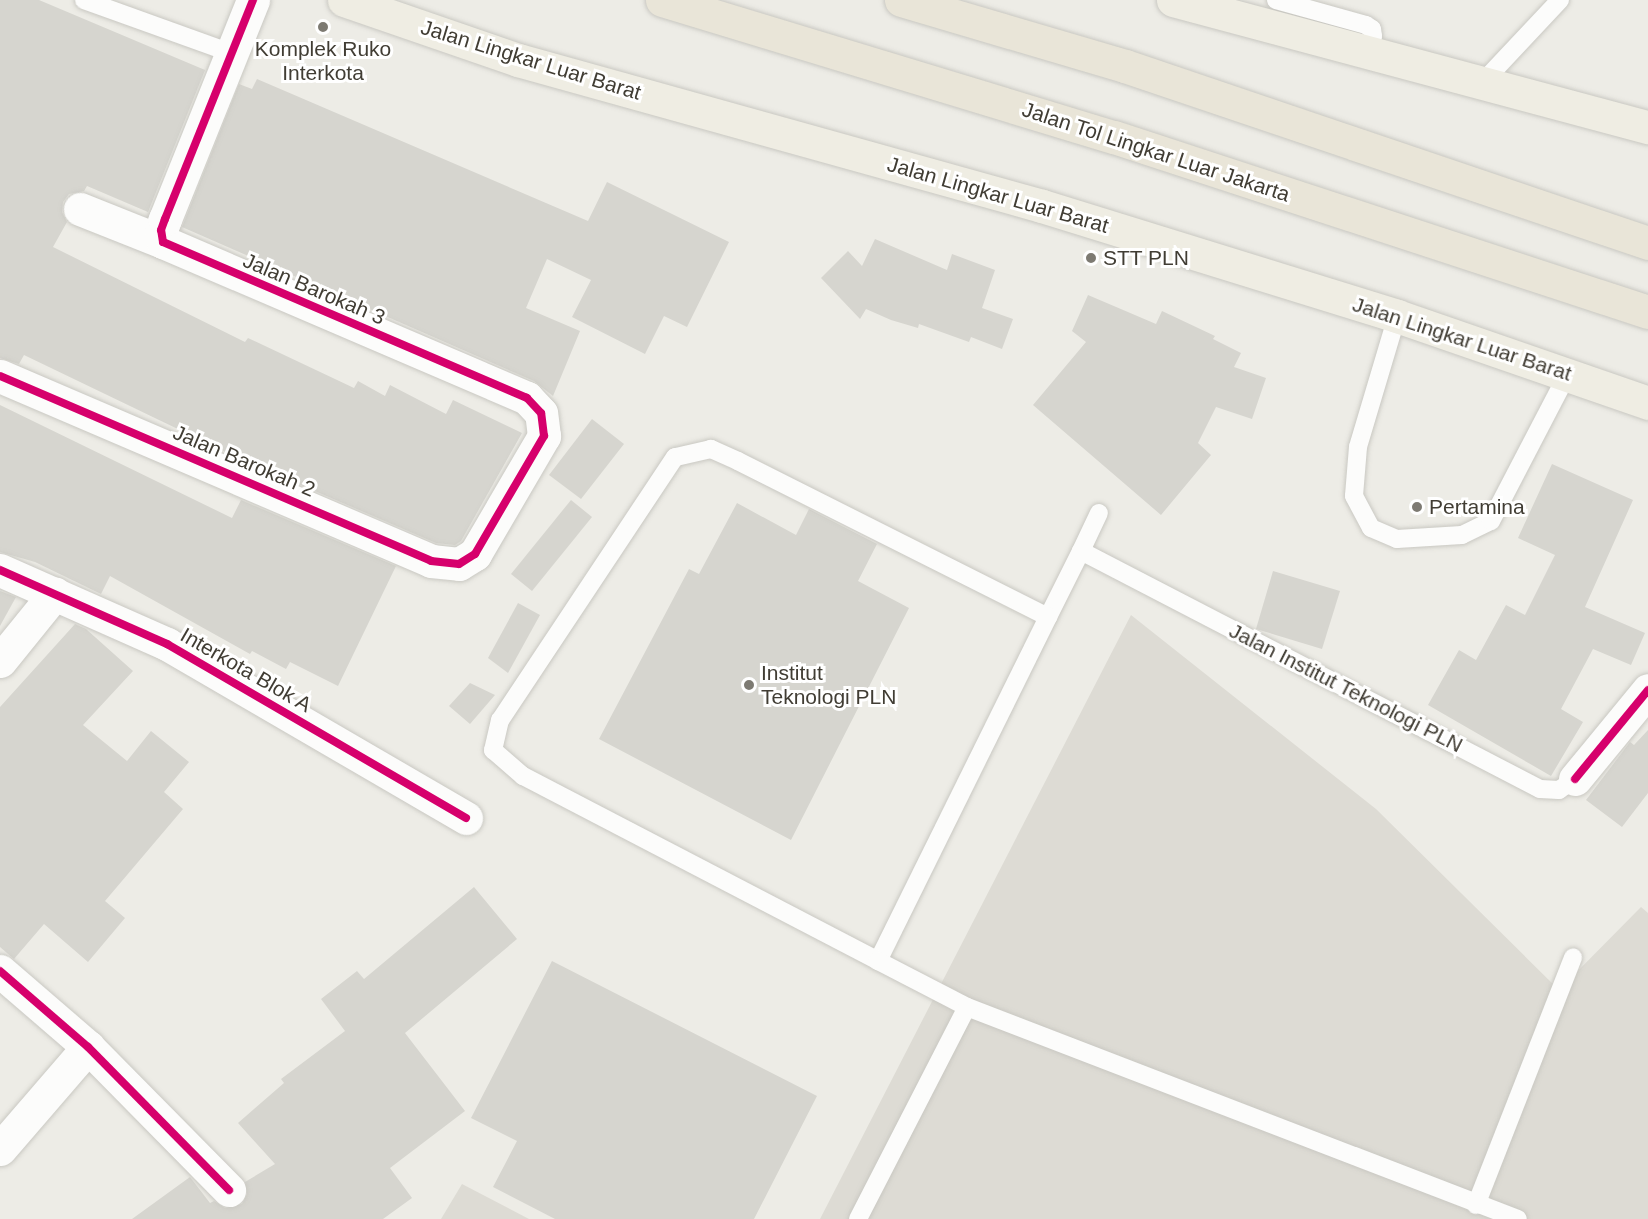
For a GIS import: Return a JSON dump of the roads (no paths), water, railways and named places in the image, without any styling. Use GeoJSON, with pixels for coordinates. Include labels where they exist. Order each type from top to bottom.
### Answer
{"type":"FeatureCollection","features":[{"type":"Feature","properties":{"kind":"highway","name":"Jalan Tol Lingkar Luar Jakarta"},"geometry":{"type":"LineString","coordinates":[[662,0],[1114,137],[1648,312]]}},
{"type":"Feature","properties":{"kind":"highway"},"geometry":{"type":"LineString","coordinates":[[901,0],[1125,66],[1648,243]]}},
{"type":"Feature","properties":{"kind":"main road","name":"Jalan Lingkar Luar Barat"},"geometry":{"type":"LineString","coordinates":[[344,0],[518,60],[1042,206],[1397,316],[1648,403]]}},
{"type":"Feature","properties":{"kind":"main road"},"geometry":{"type":"LineString","coordinates":[[1173,0],[1648,127]]}},
{"type":"Feature","properties":{"kind":"street"},"geometry":{"type":"LineString","coordinates":[[163,242],[161,231],[165,219],[253,0]]}},
{"type":"Feature","properties":{"kind":"street","name":"Jalan Barokah 3"},"geometry":{"type":"LineString","coordinates":[[81,209],[527,398],[541,413],[544,436],[475,554]]}},
{"type":"Feature","properties":{"kind":"street","name":"Jalan Barokah 2"},"geometry":{"type":"LineString","coordinates":[[0,376],[431,561],[459,564],[475,554]]}},
{"type":"Feature","properties":{"kind":"street","name":"Interkota Blok A"},"geometry":{"type":"LineString","coordinates":[[0,570],[167,644],[466,818]]}},
{"type":"Feature","properties":{"kind":"street"},"geometry":{"type":"LineString","coordinates":[[0,661],[55,593]]}},
{"type":"Feature","properties":{"kind":"street","name":"Jalan Institut Teknologi PLN"},"geometry":{"type":"LineString","coordinates":[[1575,779],[1648,690]]}},
{"type":"Feature","properties":{"kind":"street"},"geometry":{"type":"LineString","coordinates":[[0,971],[88,1047],[229,1190]]}},
{"type":"Feature","properties":{"kind":"street"},"geometry":{"type":"LineString","coordinates":[[0,1149],[88,1047]]}},
{"type":"Feature","properties":{"kind":"lane"},"geometry":{"type":"LineString","coordinates":[[84,0],[231,53]]}},
{"type":"Feature","properties":{"kind":"lane"},"geometry":{"type":"LineString","coordinates":[[1276,0],[1366,25],[1372,29],[1368,52]]}},
{"type":"Feature","properties":{"kind":"lane"},"geometry":{"type":"LineString","coordinates":[[1482,83],[1560,0]]}},
{"type":"Feature","properties":{"kind":"lane"},"geometry":{"type":"LineString","coordinates":[[1397,316],[1358,447],[1354,496],[1371,528],[1397,538],[1462,535],[1491,521],[1568,374]]}},
{"type":"Feature","properties":{"kind":"lane"},"geometry":{"type":"LineString","coordinates":[[1048,617],[711,449],[675,457],[500,720],[493,750],[523,776],[967,1007],[1476,1205],[1518,1219]]}},
{"type":"Feature","properties":{"kind":"lane"},"geometry":{"type":"LineString","coordinates":[[878,961],[1099,513]]}},
{"type":"Feature","properties":{"kind":"lane","name":"Jalan Institut Teknologi PLN"},"geometry":{"type":"LineString","coordinates":[[1081,551],[1540,789],[1559,790],[1575,779]]}},
{"type":"Feature","properties":{"kind":"lane"},"geometry":{"type":"LineString","coordinates":[[1476,1205],[1573,957]]}},
{"type":"Feature","properties":{"kind":"lane"},"geometry":{"type":"LineString","coordinates":[[858,1219],[967,1007]]}},
{"type":"Feature","properties":{"kind":"place","name":"Komplek Ruko Interkota"},"geometry":{"type":"Point","coordinates":[323,27]}},
{"type":"Feature","properties":{"kind":"place","name":"STT PLN"},"geometry":{"type":"Point","coordinates":[1091,258]}},
{"type":"Feature","properties":{"kind":"place","name":"Pertamina"},"geometry":{"type":"Point","coordinates":[1417,507]}},
{"type":"Feature","properties":{"kind":"place","name":"Institut Teknologi PLN"},"geometry":{"type":"Point","coordinates":[749,685]}}]}
